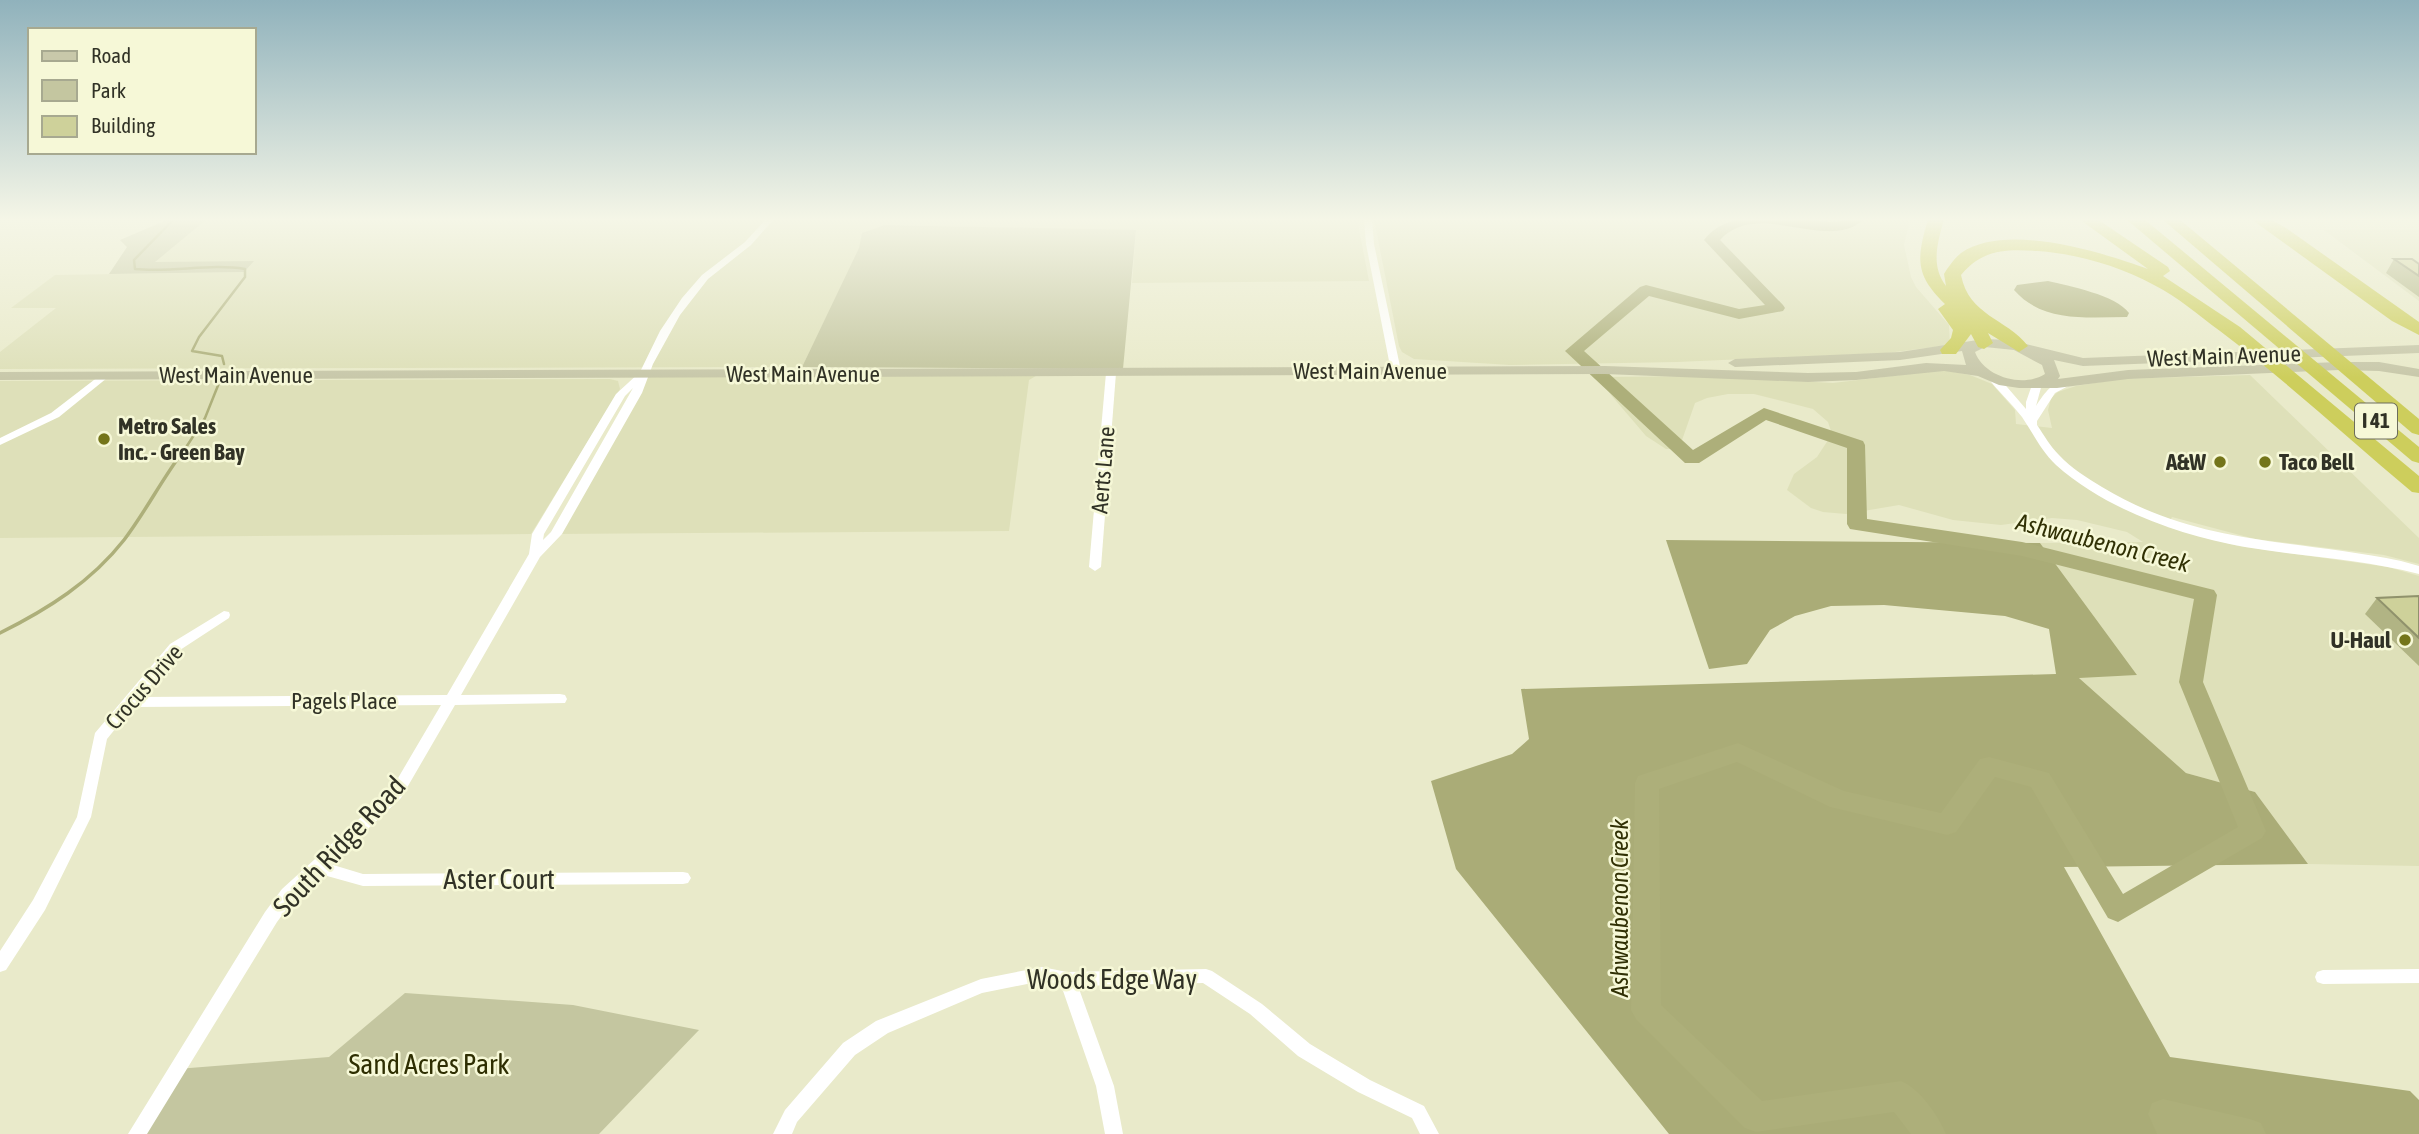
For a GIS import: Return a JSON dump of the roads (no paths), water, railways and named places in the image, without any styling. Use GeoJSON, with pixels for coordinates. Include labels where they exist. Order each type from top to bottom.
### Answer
{"type":"FeatureCollection","features":[{"type":"Feature","properties":{"kind":"highway"},"geometry":{"type":"LineString","coordinates":[[1930,272],[1935,295],[1962,329],[1959,343],[1950,350]]}},
{"type":"Feature","properties":{"kind":"highway"},"geometry":{"type":"LineString","coordinates":[[1954,272],[1957,293],[1973,310],[2024,348]]}},
{"type":"Feature","properties":{"kind":"highway"},"geometry":{"type":"LineString","coordinates":[[2137,272],[2161,282],[2245,341]]}},
{"type":"Feature","properties":{"kind":"highway"},"geometry":{"type":"LineString","coordinates":[[2163,272],[2419,487]]}},
{"type":"Feature","properties":{"kind":"highway","name":"I 41"},"geometry":{"type":"LineString","coordinates":[[2198,272],[2419,457]]}},
{"type":"Feature","properties":{"kind":"highway","name":"I 41"},"geometry":{"type":"LineString","coordinates":[[2232,272],[2419,429]]}},
{"type":"Feature","properties":{"kind":"highway"},"geometry":{"type":"LineString","coordinates":[[2244,272],[2293,316],[2310,338]]}},
{"type":"Feature","properties":{"kind":"highway"},"geometry":{"type":"LineString","coordinates":[[2338,272],[2419,330]]}},
{"type":"Feature","properties":{"kind":"highway"},"geometry":{"type":"LineString","coordinates":[[1933,282],[1943,296],[1975,325],[1982,344]]}},
{"type":"Feature","properties":{"kind":"highway"},"geometry":{"type":"LineString","coordinates":[[2377,301],[2419,324]]}},
{"type":"Feature","properties":{"kind":"main road","name":"West Main Avenue"},"geometry":{"type":"LineString","coordinates":[[1605,370],[1873,357],[1950,350],[1982,344],[2024,348],[2083,362],[2419,349]]}},
{"type":"Feature","properties":{"kind":"main road"},"geometry":{"type":"LineString","coordinates":[[1982,344],[1972,347],[1969,359],[1987,374]]}},
{"type":"Feature","properties":{"kind":"main road"},"geometry":{"type":"LineString","coordinates":[[2024,348],[2049,363],[2053,369],[2053,376],[2039,384]]}},
{"type":"Feature","properties":{"kind":"main road"},"geometry":{"type":"LineString","coordinates":[[2419,349],[2411,355],[2411,360],[2419,370]]}},
{"type":"Feature","properties":{"kind":"main road","name":"West Main Avenue"},"geometry":{"type":"LineString","coordinates":[[0,376],[1605,370],[1831,377],[1950,365],[2015,384],[2039,384],[2126,374],[2262,371],[2362,364],[2419,370]]}},
{"type":"Feature","properties":{"kind":"street","name":"South Ridge Road"},"geometry":{"type":"LineString","coordinates":[[136,1134],[288,894],[396,794],[535,555],[556,534],[637,393],[643,374],[689,293],[714,272]]}},
{"type":"Feature","properties":{"kind":"street"},"geometry":{"type":"LineString","coordinates":[[1376,272],[1396,371]]}},
{"type":"Feature","properties":{"kind":"street","name":"Aerts Lane"},"geometry":{"type":"LineString","coordinates":[[1096,567],[1111,373]]}},
{"type":"Feature","properties":{"kind":"street"},"geometry":{"type":"LineString","coordinates":[[1987,374],[2032,424],[2050,453],[2072,473],[2118,500],[2165,521],[2242,542],[2363,558],[2419,570]]}},
{"type":"Feature","properties":{"kind":"street"},"geometry":{"type":"LineString","coordinates":[[0,442],[55,415],[103,376]]}},
{"type":"Feature","properties":{"kind":"street"},"geometry":{"type":"LineString","coordinates":[[2032,424],[2051,391],[2068,382]]}},
{"type":"Feature","properties":{"kind":"street"},"geometry":{"type":"LineString","coordinates":[[2032,424],[2031,402],[2039,384]]}},
{"type":"Feature","properties":{"kind":"street","name":"Crocus Drive"},"geometry":{"type":"LineString","coordinates":[[0,965],[39,905],[84,817],[100,737],[175,647],[223,615]]}},
{"type":"Feature","properties":{"kind":"street","name":"Pagels Place"},"geometry":{"type":"LineString","coordinates":[[129,702],[560,699]]}},
{"type":"Feature","properties":{"kind":"street","name":"Aster Court"},"geometry":{"type":"LineString","coordinates":[[318,867],[363,880],[682,878]]}},
{"type":"Feature","properties":{"kind":"street","name":"Woods Edge Way"},"geometry":{"type":"LineString","coordinates":[[782,1134],[791,1116],[849,1049],[882,1027],[981,986],[1042,974],[1067,979],[1206,976],[1256,1009],[1304,1050],[1364,1086],[1418,1112],[1430,1134]]}},
{"type":"Feature","properties":{"kind":"street"},"geometry":{"type":"LineString","coordinates":[[2323,977],[2419,976]]}},
{"type":"Feature","properties":{"kind":"street"},"geometry":{"type":"LineString","coordinates":[[1067,979],[1105,1086],[1114,1134]]}},
{"type":"Feature","properties":{"kind":"waterway"},"geometry":{"type":"LineString","coordinates":[[224,364],[222,356],[192,351],[199,337],[245,277],[245,272]]}},
{"type":"Feature","properties":{"kind":"waterway","name":"Ashwaubenon Creek"},"geometry":{"type":"LineString","coordinates":[[1743,272],[1777,308],[1739,314],[1646,290],[1574,351],[1692,459],[1764,413],[1856,445],[1857,524],[2022,549],[2206,595],[2191,682],[2253,831],[2118,910],[2040,780],[1989,766],[1947,825],[1839,800],[1738,752],[1647,783],[1646,1010],[1756,1117],[1901,1096],[1930,1134]]}},
{"type":"Feature","properties":{"kind":"waterway"},"geometry":{"type":"LineString","coordinates":[[183,452],[205,418],[219,383]]}},
{"type":"Feature","properties":{"kind":"waterway"},"geometry":{"type":"LineString","coordinates":[[0,633],[52,604],[97,569],[124,540],[184,450]]}},
{"type":"Feature","properties":{"kind":"waterway","name":"Ashwaubenon Creek"},"geometry":{"type":"LineString","coordinates":[[2174,1134],[2163,1114],[2250,1134]]}},
{"type":"Feature","properties":{"kind":"place","name":"Metro Sales Inc. - Green Bay"},"geometry":{"type":"Point","coordinates":[104,439]}},
{"type":"Feature","properties":{"kind":"place","name":"A&W"},"geometry":{"type":"Point","coordinates":[2220,462]}},
{"type":"Feature","properties":{"kind":"place","name":"Taco Bell"},"geometry":{"type":"Point","coordinates":[2265,462]}},
{"type":"Feature","properties":{"kind":"place","name":"U-Haul"},"geometry":{"type":"Point","coordinates":[2405,640]}},
{"type":"Feature","properties":{"kind":"park label","name":"Sand Acres Park"},"geometry":{"type":"Point","coordinates":[429,1064]}}]}
